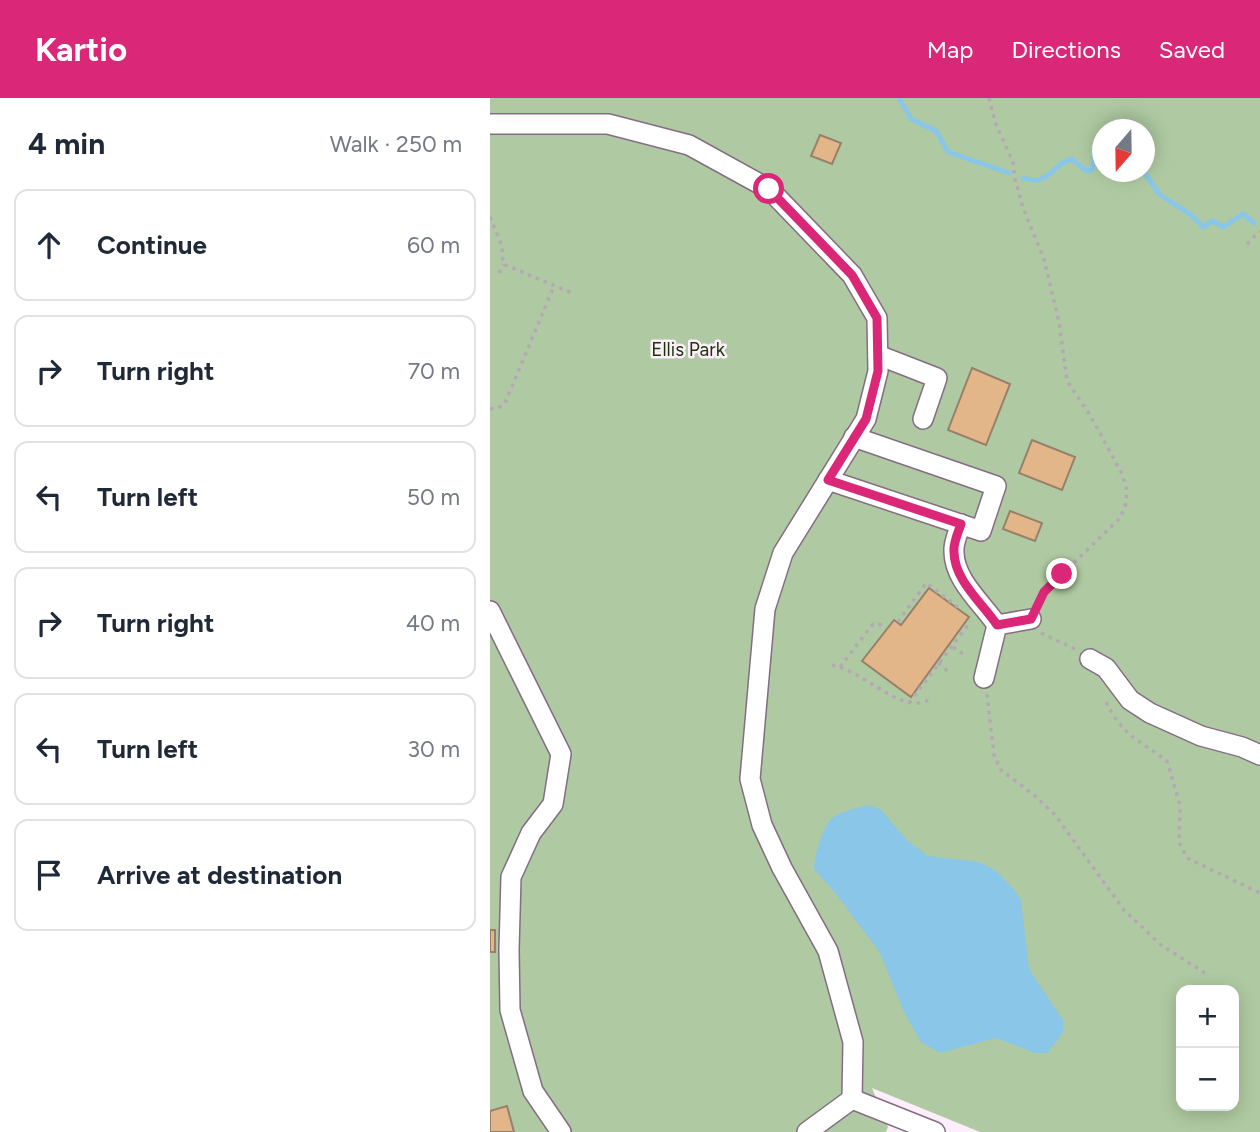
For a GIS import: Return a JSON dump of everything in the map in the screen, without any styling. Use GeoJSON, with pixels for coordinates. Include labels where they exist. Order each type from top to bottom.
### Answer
{"type":"FeatureCollection","features":[{"type":"Feature","properties":{"kind":"street"},"geometry":{"type":"LineString","coordinates":[[490,124],[608,124],[689,145],[769,189],[852,275],[877,318],[878,371],[866,419],[783,553],[765,609],[750,779],[762,825],[782,868],[828,951],[853,1042],[852,1100]]}},
{"type":"Feature","properties":{"kind":"street"},"geometry":{"type":"LineString","coordinates":[[878,355],[937,378],[923,419]]}},
{"type":"Feature","properties":{"kind":"street"},"geometry":{"type":"LineString","coordinates":[[828,480],[981,531],[996,486],[855,437]]}},
{"type":"Feature","properties":{"kind":"street"},"geometry":{"type":"LineString","coordinates":[[961,524],[953,548],[954,560],[965,582],[997,625]]}},
{"type":"Feature","properties":{"kind":"street"},"geometry":{"type":"LineString","coordinates":[[490,611],[561,754],[553,804],[531,833],[511,877],[509,950],[510,1010],[533,1091],[561,1132]]}},
{"type":"Feature","properties":{"kind":"street"},"geometry":{"type":"LineString","coordinates":[[997,625],[1031,619]]}},
{"type":"Feature","properties":{"kind":"street"},"geometry":{"type":"LineString","coordinates":[[984,678],[997,625]]}},
{"type":"Feature","properties":{"kind":"street"},"geometry":{"type":"LineString","coordinates":[[1090,659],[1106,668],[1130,700],[1150,713],[1202,736],[1260,755]]}},
{"type":"Feature","properties":{"kind":"street"},"geometry":{"type":"LineString","coordinates":[[807,1132],[852,1100]]}},
{"type":"Feature","properties":{"kind":"street"},"geometry":{"type":"LineString","coordinates":[[852,1100],[935,1132]]}},
{"type":"Feature","properties":{"kind":"path"},"geometry":{"type":"LineString","coordinates":[[989,98],[995,122],[1013,162],[1023,208],[1044,259],[1059,322],[1067,381],[1090,415],[1121,472],[1127,492],[1125,508],[1118,520],[1044,592],[1031,619],[1038,632],[1069,645],[1090,659]]}},
{"type":"Feature","properties":{"kind":"path"},"geometry":{"type":"LineString","coordinates":[[490,217],[502,246],[503,264],[499,273]]}},
{"type":"Feature","properties":{"kind":"path"},"geometry":{"type":"LineString","coordinates":[[1247,244],[1260,232]]}},
{"type":"Feature","properties":{"kind":"path"},"geometry":{"type":"LineString","coordinates":[[503,264],[572,293]]}},
{"type":"Feature","properties":{"kind":"path"},"geometry":{"type":"LineString","coordinates":[[490,409],[505,403],[554,286]]}},
{"type":"Feature","properties":{"kind":"path"},"geometry":{"type":"LineString","coordinates":[[898,622],[926,583],[964,611]]}},
{"type":"Feature","properties":{"kind":"path"},"geometry":{"type":"LineString","coordinates":[[909,703],[973,618]]}},
{"type":"Feature","properties":{"kind":"path"},"geometry":{"type":"LineString","coordinates":[[840,667],[873,624],[886,628]]}},
{"type":"Feature","properties":{"kind":"path"},"geometry":{"type":"LineString","coordinates":[[953,647],[963,654]]}},
{"type":"Feature","properties":{"kind":"path"},"geometry":{"type":"LineString","coordinates":[[938,663],[949,672]]}},
{"type":"Feature","properties":{"kind":"path"},"geometry":{"type":"LineString","coordinates":[[832,665],[851,671],[909,703],[931,700]]}},
{"type":"Feature","properties":{"kind":"path"},"geometry":{"type":"LineString","coordinates":[[984,678],[994,755],[1001,769],[1055,815],[1124,910],[1161,945],[1205,973]]}},
{"type":"Feature","properties":{"kind":"path"},"geometry":{"type":"LineString","coordinates":[[1104,694],[1118,723],[1133,738],[1167,761],[1180,805],[1179,842],[1186,858],[1260,893]]}},
{"type":"Feature","properties":{"kind":"green space","name":"Ellis Park"},"geometry":{"type":"Polygon","coordinates":[[[490,98],[1260,98],[1260,1132],[980,1132],[872,1088],[888,1127],[886,1132],[490,1132],[490,98]]]}},
{"type":"Feature","properties":{"kind":"water"},"geometry":{"type":"Polygon","coordinates":[[[867,805],[880,809],[908,841],[928,856],[979,862],[995,870],[1012,887],[1021,900],[1029,969],[1063,1020],[1063,1033],[1047,1053],[1035,1053],[996,1038],[940,1053],[921,1042],[904,1012],[880,953],[814,869],[819,844],[830,820],[867,805]]]}},
{"type":"Feature","properties":{"kind":"building"},"geometry":{"type":"Polygon","coordinates":[[[820,135],[841,143],[832,164],[811,156],[820,135]]]}},
{"type":"Feature","properties":{"kind":"building"},"geometry":{"type":"Polygon","coordinates":[[[972,368],[1010,384],[986,445],[948,430],[972,368]]]}},
{"type":"Feature","properties":{"kind":"building"},"geometry":{"type":"Polygon","coordinates":[[[1032,440],[1075,457],[1062,490],[1019,473],[1032,440]]]}},
{"type":"Feature","properties":{"kind":"building"},"geometry":{"type":"Polygon","coordinates":[[[1010,511],[1042,523],[1035,541],[1003,529],[1010,511]]]}},
{"type":"Feature","properties":{"kind":"building"},"geometry":{"type":"Polygon","coordinates":[[[929,588],[969,617],[911,697],[862,661],[894,620],[901,625],[929,588]]]}},
{"type":"Feature","properties":{"kind":"building"},"geometry":{"type":"Polygon","coordinates":[[[490,930],[495,930],[495,952],[490,952],[490,930]]]}},
{"type":"Feature","properties":{"kind":"building"},"geometry":{"type":"Polygon","coordinates":[[[507,1106],[514,1132],[490,1132],[490,1111],[507,1106]]]}},
{"type":"Feature","properties":{"kind":"waterway"},"geometry":{"type":"LineString","coordinates":[[899,98],[911,119],[936,131],[948,152],[1009,173]]}},
{"type":"Feature","properties":{"kind":"waterway"},"geometry":{"type":"LineString","coordinates":[[1023,178],[1032,180],[1045,177],[1065,161],[1072,159],[1086,171],[1092,170]]}},
{"type":"Feature","properties":{"kind":"waterway"},"geometry":{"type":"LineString","coordinates":[[1151,182],[1160,195],[1190,214],[1203,227],[1213,221],[1223,227],[1243,214],[1254,223]]}},
{"type":"Feature","properties":{"kind":"route"},"geometry":{"type":"LineString","coordinates":[[769,189],[852,275],[877,318],[878,371],[866,419],[828,480],[961,524],[953,548],[954,560],[965,582],[997,625],[1031,619],[1038,600],[1062,574]]}}]}
